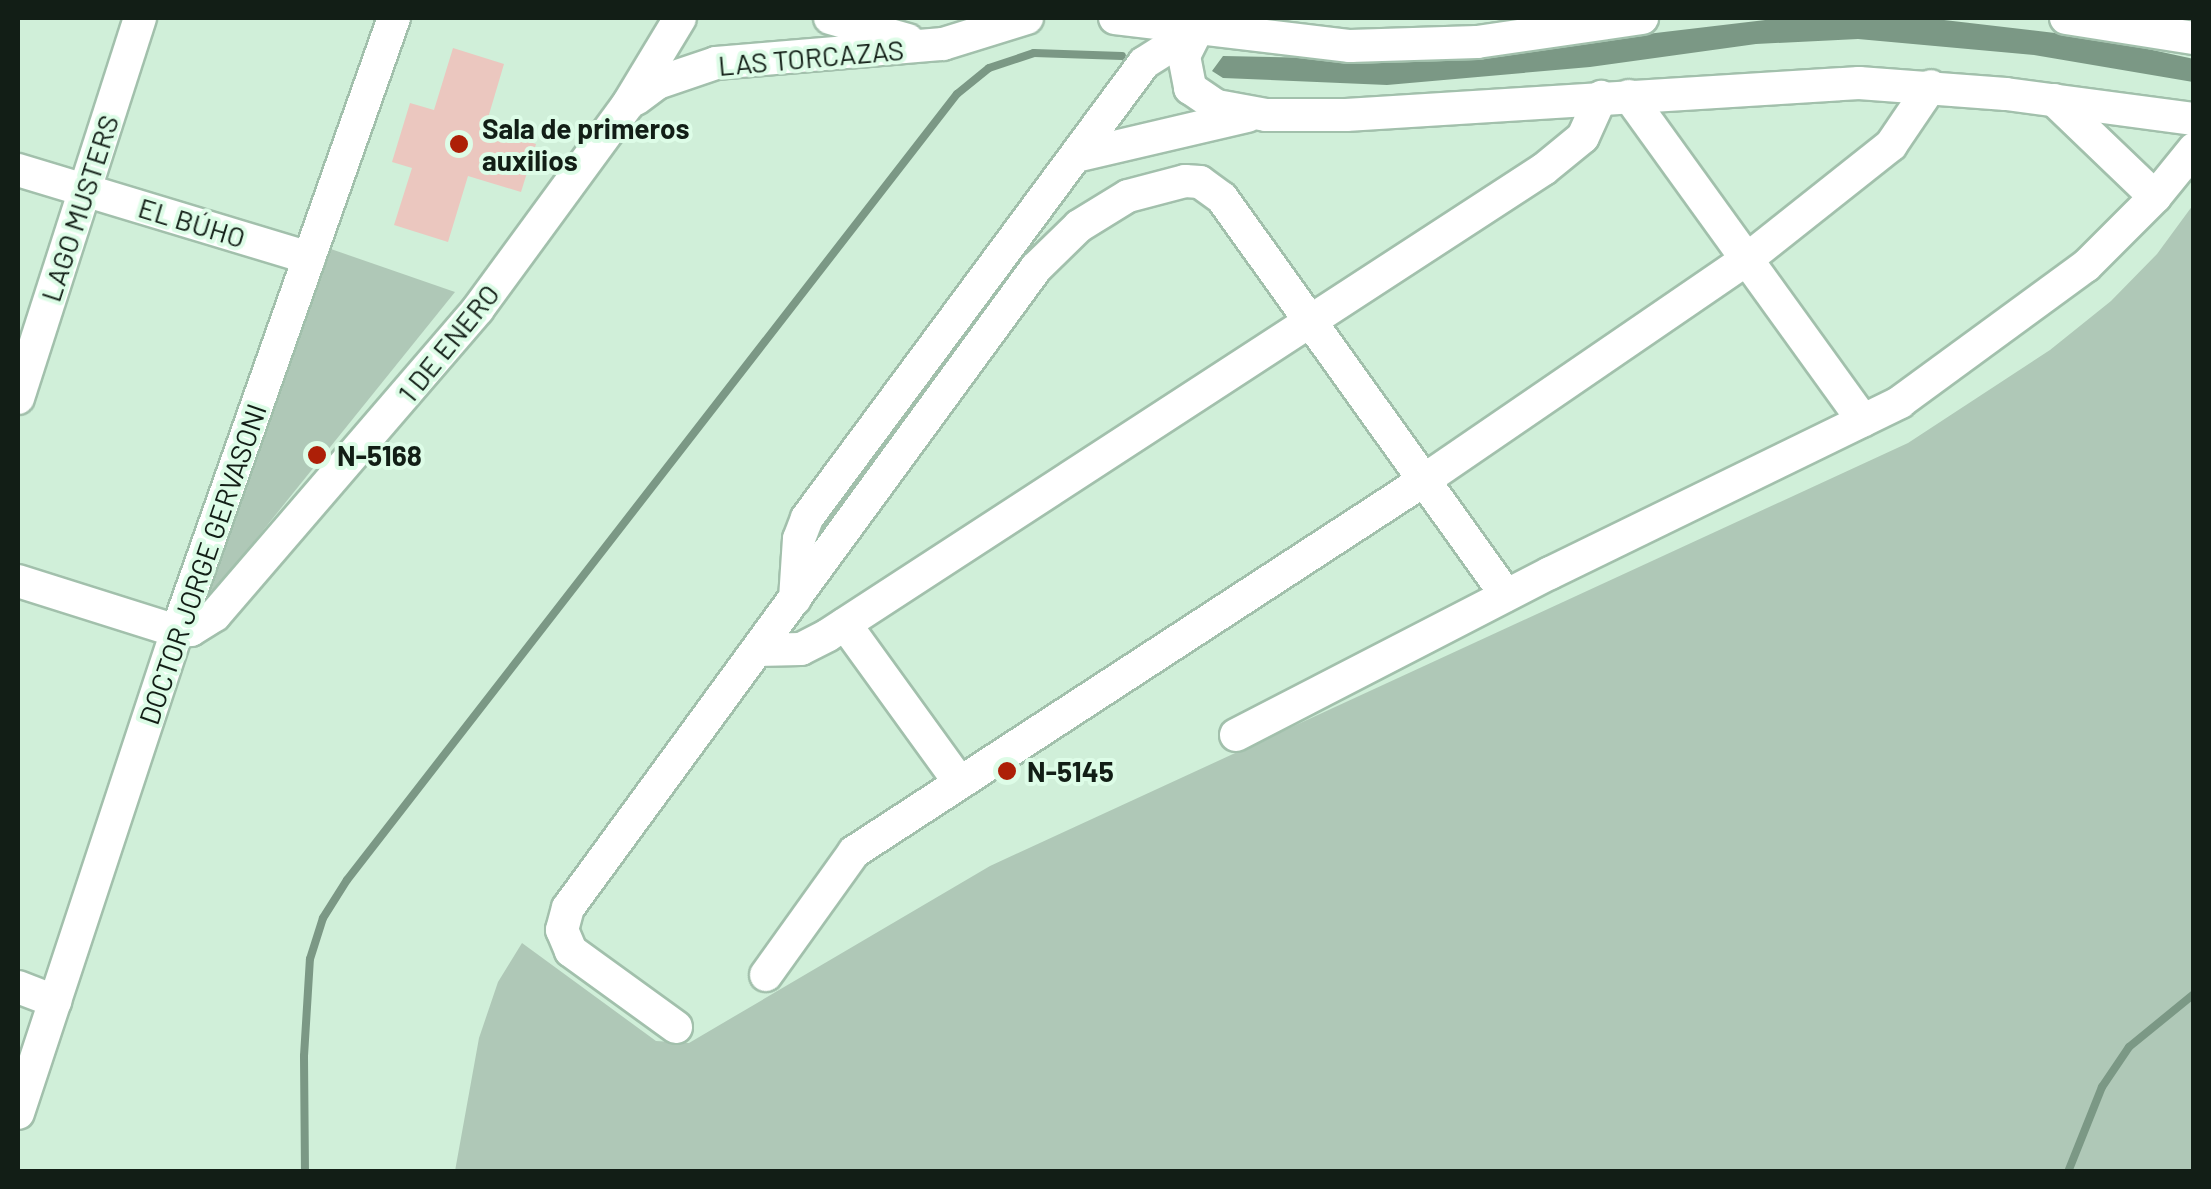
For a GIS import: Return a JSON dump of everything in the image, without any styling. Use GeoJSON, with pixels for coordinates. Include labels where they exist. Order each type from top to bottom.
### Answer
{"type":"FeatureCollection","features":[{"type":"Feature","properties":{"kind":"street","name":"LAGO MUSTERS"},"geometry":{"type":"LineString","coordinates":[[18,398],[140,18]]}},
{"type":"Feature","properties":{"kind":"street","name":"DOCTOR JORGE GERVASONI"},"geometry":{"type":"LineString","coordinates":[[18,1113],[177,631],[394,18]]}},
{"type":"Feature","properties":{"kind":"street","name":"1 DE ENERO"},"geometry":{"type":"LineString","coordinates":[[177,631],[191,630],[215,615],[431,366],[517,258],[628,104],[680,18]]}},
{"type":"Feature","properties":{"kind":"street","name":"LAS TORCAZAS"},"geometry":{"type":"LineString","coordinates":[[830,18],[898,38],[942,44]]}},
{"type":"Feature","properties":{"kind":"street","name":"LAS TORCAZAS"},"geometry":{"type":"LineString","coordinates":[[628,104],[657,83],[716,64],[942,44],[1027,18]]}},
{"type":"Feature","properties":{"kind":"street"},"geometry":{"type":"LineString","coordinates":[[1114,18],[1199,24],[1350,46],[1477,42],[1543,26],[1642,18]]}},
{"type":"Feature","properties":{"kind":"street"},"geometry":{"type":"LineString","coordinates":[[2066,18],[2194,38]]}},
{"type":"Feature","properties":{"kind":"street"},"geometry":{"type":"LineString","coordinates":[[1199,24],[1184,56],[1190,88],[1217,106],[1254,114],[1318,117],[1804,85],[1931,86],[2194,119]]}},
{"type":"Feature","properties":{"kind":"street"},"geometry":{"type":"LineString","coordinates":[[960,783],[837,630],[804,625],[795,598],[798,539],[807,518],[1144,64],[1199,24]]}},
{"type":"Feature","properties":{"kind":"street"},"geometry":{"type":"LineString","coordinates":[[766,975],[854,852],[1423,481],[1746,260],[1891,145],[1931,86]]}},
{"type":"Feature","properties":{"kind":"street"},"geometry":{"type":"LineString","coordinates":[[1615,96],[1746,260],[1863,421]]}},
{"type":"Feature","properties":{"kind":"street"},"geometry":{"type":"LineString","coordinates":[[757,650],[801,648],[837,630],[1559,159],[1584,137],[1615,96]]}},
{"type":"Feature","properties":{"kind":"street"},"geometry":{"type":"LineString","coordinates":[[2054,100],[2155,197]]}},
{"type":"Feature","properties":{"kind":"street"},"geometry":{"type":"LineString","coordinates":[[1076,156],[1254,114]]}},
{"type":"Feature","properties":{"kind":"street"},"geometry":{"type":"LineString","coordinates":[[1236,735],[1506,595],[1863,421],[1930,383],[2045,300],[2155,197],[2194,149]]}},
{"type":"Feature","properties":{"kind":"street","name":"EL BÚHO"},"geometry":{"type":"LineString","coordinates":[[18,170],[309,258]]}},
{"type":"Feature","properties":{"kind":"street"},"geometry":{"type":"LineString","coordinates":[[676,1027],[572,951],[564,941],[564,918],[1036,268],[1078,226],[1104,209],[1169,182],[1200,182],[1212,188],[1506,595]]}},
{"type":"Feature","properties":{"kind":"street"},"geometry":{"type":"LineString","coordinates":[[18,582],[177,631]]}},
{"type":"Feature","properties":{"kind":"street"},"geometry":{"type":"LineString","coordinates":[[18,987],[55,1001]]}},
{"type":"Feature","properties":{"kind":"shaded area"},"geometry":{"type":"Polygon","coordinates":[[[1782,18],[1927,18],[2097,38],[2194,59],[2193,82],[2034,55],[1858,39],[1756,44],[1590,67],[1387,85],[1223,78],[1212,71],[1223,56],[1364,59],[1605,39],[1782,18]]]}},
{"type":"Feature","properties":{"kind":"shaded area"},"geometry":{"type":"Polygon","coordinates":[[[2193,205],[2193,1171],[455,1171],[479,1038],[498,982],[522,943],[656,1041],[689,1043],[990,866],[1908,443],[2050,350],[2111,301],[2157,254],[2193,205]]]}},
{"type":"Feature","properties":{"kind":"shaded area"},"geometry":{"type":"Polygon","coordinates":[[[328,248],[455,292],[207,600],[197,602],[328,248]]]}},
{"type":"Feature","properties":{"kind":"building"},"geometry":{"type":"Polygon","coordinates":[[[453,48],[504,64],[485,128],[536,144],[521,192],[468,176],[448,242],[394,225],[412,168],[392,162],[410,103],[434,110],[453,48]]]}},
{"type":"Feature","properties":{"kind":"waterway"},"geometry":{"type":"LineString","coordinates":[[305,1172],[304,1056],[310,959],[323,918],[347,880],[957,94],[989,68],[1034,53],[1122,56]]}},
{"type":"Feature","properties":{"kind":"waterway"},"geometry":{"type":"LineString","coordinates":[[2068,1172],[2102,1087],[2129,1047],[2194,994]]}},
{"type":"Feature","properties":{"kind":"place","name":"Sala de primeros auxilios"},"geometry":{"type":"Point","coordinates":[459,144]}},
{"type":"Feature","properties":{"kind":"place","name":"N-5168"},"geometry":{"type":"Point","coordinates":[317,455]}},
{"type":"Feature","properties":{"kind":"place","name":"N-5145"},"geometry":{"type":"Point","coordinates":[1007,771]}}]}
